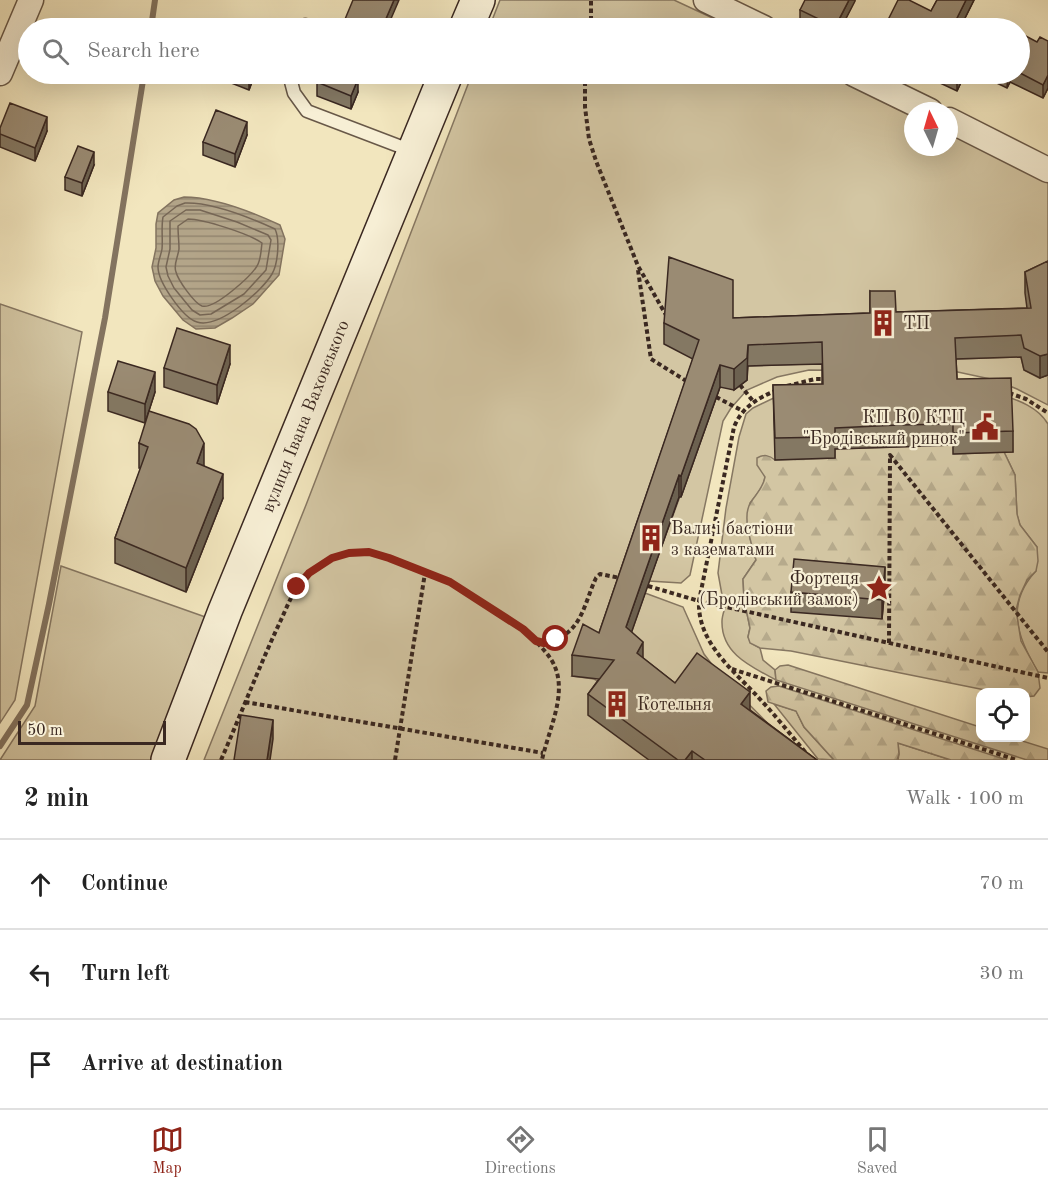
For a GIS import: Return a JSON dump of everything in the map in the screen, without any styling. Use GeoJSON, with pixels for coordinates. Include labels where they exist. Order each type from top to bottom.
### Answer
{"type":"FeatureCollection","features":[{"type":"Feature","properties":{"kind":"main road"},"geometry":{"type":"LineString","coordinates":[[470,18],[478,0]]}},
{"type":"Feature","properties":{"kind":"main road","name":"вулиця Івана Ваховського"},"geometry":{"type":"LineString","coordinates":[[168,760],[225,611],[442,84]]}},
{"type":"Feature","properties":{"kind":"street"},"geometry":{"type":"LineString","coordinates":[[23,18],[31,0]]}},
{"type":"Feature","properties":{"kind":"street"},"geometry":{"type":"LineString","coordinates":[[706,0],[743,18]]}},
{"type":"Feature","properties":{"kind":"street"},"geometry":{"type":"LineString","coordinates":[[0,73],[18,31]]}},
{"type":"Feature","properties":{"kind":"street"},"geometry":{"type":"LineString","coordinates":[[875,84],[912,102]]}},
{"type":"Feature","properties":{"kind":"street"},"geometry":{"type":"LineString","coordinates":[[958,125],[1048,170]]}},
{"type":"Feature","properties":{"kind":"lane"},"geometry":{"type":"LineString","coordinates":[[292,84],[300,104],[307,111],[413,152]]}},
{"type":"Feature","properties":{"kind":"path"},"geometry":{"type":"LineString","coordinates":[[591,0],[591,18]]}},
{"type":"Feature","properties":{"kind":"path"},"geometry":{"type":"LineString","coordinates":[[585,84],[589,139],[638,266],[666,315]]}},
{"type":"Feature","properties":{"kind":"path"},"geometry":{"type":"LineString","coordinates":[[638,266],[651,359],[691,384]]}},
{"type":"Feature","properties":{"kind":"path"},"geometry":{"type":"LineString","coordinates":[[812,760],[758,697],[729,668],[712,645],[702,623],[699,601],[730,438],[738,418],[753,401],[800,382],[836,379]]}},
{"type":"Feature","properties":{"kind":"path"},"geometry":{"type":"LineString","coordinates":[[740,385],[753,401]]}},
{"type":"Feature","properties":{"kind":"path"},"geometry":{"type":"LineString","coordinates":[[1003,390],[1026,399],[1048,413]]}},
{"type":"Feature","properties":{"kind":"path"},"geometry":{"type":"LineString","coordinates":[[716,397],[743,411]]}},
{"type":"Feature","properties":{"kind":"path"},"geometry":{"type":"LineString","coordinates":[[889,643],[890,455],[1048,652]]}},
{"type":"Feature","properties":{"kind":"path"},"geometry":{"type":"LineString","coordinates":[[221,760],[293,595],[303,580],[317,568],[340,555],[369,552],[450,582],[523,629],[536,641],[554,663],[559,685],[553,723],[542,760]]}},
{"type":"Feature","properties":{"kind":"path"},"geometry":{"type":"LineString","coordinates":[[395,760],[425,573]]}},
{"type":"Feature","properties":{"kind":"path"},"geometry":{"type":"LineString","coordinates":[[536,641],[544,643],[569,634],[575,627],[596,578],[600,574],[624,579]]}},
{"type":"Feature","properties":{"kind":"path"},"geometry":{"type":"LineString","coordinates":[[648,586],[699,601],[1048,678]]}},
{"type":"Feature","properties":{"kind":"path"},"geometry":{"type":"LineString","coordinates":[[729,668],[1017,760]]}},
{"type":"Feature","properties":{"kind":"path"},"geometry":{"type":"LineString","coordinates":[[245,702],[543,753]]}},
{"type":"Feature","properties":{"kind":"green space"},"geometry":{"type":"Polygon","coordinates":[[[500,0],[674,0],[713,18],[493,18],[500,0]]]}},
{"type":"Feature","properties":{"kind":"green space"},"geometry":{"type":"Polygon","coordinates":[[[468,84],[849,84],[904,110],[904,156],[958,156],[958,135],[1048,178],[1048,282],[1031,330],[699,362],[599,654],[572,676],[594,679],[609,687],[649,760],[204,760],[306,505],[468,84]]]}},
{"type":"Feature","properties":{"kind":"green space"},"geometry":{"type":"Polygon","coordinates":[[[0,304],[82,332],[15,700],[0,723],[0,304]]]}},
{"type":"Feature","properties":{"kind":"green space"},"geometry":{"type":"Polygon","coordinates":[[[1021,357],[1024,370],[1039,378],[1048,375],[1048,405],[995,380],[953,371],[809,370],[777,377],[747,390],[723,421],[690,575],[681,583],[649,581],[720,387],[748,366],[1021,357]]]}},
{"type":"Feature","properties":{"kind":"green space"},"geometry":{"type":"Polygon","coordinates":[[[994,392],[1031,407],[1048,424],[1048,673],[1038,672],[1024,646],[1018,621],[1017,608],[1020,596],[1026,583],[1036,571],[1037,547],[1020,525],[1017,515],[1015,475],[1004,452],[1013,452],[1011,399],[775,460],[765,477],[763,486],[750,503],[748,531],[756,560],[743,579],[744,599],[750,628],[748,637],[751,643],[760,648],[763,660],[775,670],[776,680],[757,670],[732,651],[723,632],[722,619],[726,603],[722,595],[718,573],[726,508],[739,437],[746,414],[753,408],[782,394],[994,392]]]}},
{"type":"Feature","properties":{"kind":"green space"},"geometry":{"type":"Polygon","coordinates":[[[953,445],[954,454],[1004,452],[1015,475],[1017,514],[1020,525],[1037,547],[1036,571],[1027,580],[1016,610],[1021,641],[1038,672],[1040,688],[1034,696],[1030,696],[1030,688],[976,688],[791,651],[760,648],[750,643],[743,579],[756,560],[748,531],[747,515],[748,508],[765,477],[757,465],[757,458],[769,456],[775,460],[835,458],[835,449],[953,445]]]}},
{"type":"Feature","properties":{"kind":"green space"},"geometry":{"type":"Polygon","coordinates":[[[61,566],[211,619],[154,760],[0,760],[35,706],[61,566]]]}},
{"type":"Feature","properties":{"kind":"green space"},"geometry":{"type":"Polygon","coordinates":[[[645,593],[683,607],[704,654],[720,675],[804,760],[675,704],[626,648],[645,593]]]}},
{"type":"Feature","properties":{"kind":"green space"},"geometry":{"type":"Polygon","coordinates":[[[788,665],[976,726],[976,742],[1026,742],[1048,749],[1048,760],[1027,760],[776,680],[775,670],[780,666],[788,665]]]}},
{"type":"Feature","properties":{"kind":"green space"},"geometry":{"type":"Polygon","coordinates":[[[779,686],[1007,760],[951,760],[898,743],[897,760],[834,760],[804,727],[796,711],[768,702],[766,691],[771,687],[779,686]]]}},
{"type":"Feature","properties":{"kind":"green space"},"geometry":{"type":"Polygon","coordinates":[[[774,704],[796,711],[804,727],[834,760],[818,759],[774,704]]]}},
{"type":"Feature","properties":{"kind":"green space"},"geometry":{"type":"Polygon","coordinates":[[[898,743],[951,760],[898,760],[898,743]]]}},
{"type":"Feature","properties":{"kind":"water"},"geometry":{"type":"Polygon","coordinates":[[[184,197],[221,202],[258,215],[280,225],[285,239],[279,275],[253,304],[215,328],[196,329],[183,320],[163,296],[155,281],[152,267],[156,248],[158,213],[174,200],[184,197]]]}},
{"type":"Feature","properties":{"kind":"building"},"geometry":{"type":"Polygon","coordinates":[[[353,0],[394,0],[386,18],[346,18],[353,0]]]}},
{"type":"Feature","properties":{"kind":"building"},"geometry":{"type":"Polygon","coordinates":[[[805,0],[849,0],[840,18],[816,18],[800,10],[805,0]]]}},
{"type":"Feature","properties":{"kind":"building"},"geometry":{"type":"Polygon","coordinates":[[[898,0],[909,0],[931,11],[937,0],[966,0],[957,18],[889,18],[898,0]]]}},
{"type":"Feature","properties":{"kind":"building"},"geometry":{"type":"Polygon","coordinates":[[[1040,37],[1048,41],[1048,75],[1043,85],[1030,78],[1030,38],[1037,42],[1040,37]]]}},
{"type":"Feature","properties":{"kind":"building"},"geometry":{"type":"Polygon","coordinates":[[[322,84],[356,84],[351,96],[322,84]]]}},
{"type":"Feature","properties":{"kind":"building"},"geometry":{"type":"Polygon","coordinates":[[[10,103],[47,117],[35,148],[0,134],[0,128],[10,103]]]}},
{"type":"Feature","properties":{"kind":"building"},"geometry":{"type":"Polygon","coordinates":[[[216,110],[247,122],[235,154],[203,142],[216,110]]]}},
{"type":"Feature","properties":{"kind":"building"},"geometry":{"type":"Polygon","coordinates":[[[78,146],[94,152],[82,183],[65,177],[78,146]]]}},
{"type":"Feature","properties":{"kind":"building"},"geometry":{"type":"Polygon","coordinates":[[[669,257],[733,280],[733,318],[870,313],[870,291],[895,291],[896,312],[1031,308],[1025,272],[1048,261],[1048,354],[1040,356],[1024,348],[1021,335],[955,338],[957,379],[1011,378],[1013,431],[953,433],[953,424],[898,425],[835,428],[835,437],[775,438],[773,385],[823,384],[822,342],[748,345],[747,358],[734,369],[720,365],[626,627],[643,642],[637,653],[675,683],[697,653],[750,692],[741,704],[817,760],[705,760],[692,751],[685,760],[678,760],[588,694],[614,660],[572,655],[583,624],[599,633],[699,340],[664,323],[669,257]]]}},
{"type":"Feature","properties":{"kind":"building"},"geometry":{"type":"Polygon","coordinates":[[[177,328],[230,345],[217,385],[164,368],[177,328]]]}},
{"type":"Feature","properties":{"kind":"building"},"geometry":{"type":"Polygon","coordinates":[[[118,361],[155,372],[145,404],[108,392],[118,361]]]}},
{"type":"Feature","properties":{"kind":"building"},"geometry":{"type":"Polygon","coordinates":[[[149,411],[189,424],[196,429],[204,443],[197,463],[223,474],[186,568],[115,538],[148,447],[139,443],[149,411]]]}},
{"type":"Feature","properties":{"kind":"building"},"geometry":{"type":"Polygon","coordinates":[[[794,559],[885,567],[882,600],[791,592],[794,559]]]}},
{"type":"Feature","properties":{"kind":"building"},"geometry":{"type":"Polygon","coordinates":[[[241,715],[273,720],[267,760],[234,760],[241,715]]]}},
{"type":"Feature","properties":{"kind":"waterway"},"geometry":{"type":"LineString","coordinates":[[152,18],[155,0]]}},
{"type":"Feature","properties":{"kind":"waterway"},"geometry":{"type":"LineString","coordinates":[[0,746],[27,705],[49,604],[105,318],[142,84]]}},
{"type":"Feature","properties":{"kind":"place","name":"ТП"},"geometry":{"type":"Point","coordinates":[883,323]}},
{"type":"Feature","properties":{"kind":"place","name":"КП ВО КТЦ \"Бродівський ринок\""},"geometry":{"type":"Point","coordinates":[985,427]}},
{"type":"Feature","properties":{"kind":"place","name":"Вали і бастіони з казематами"},"geometry":{"type":"Point","coordinates":[651,538]}},
{"type":"Feature","properties":{"kind":"place","name":"Фортеця (Бродівський замок)"},"geometry":{"type":"Point","coordinates":[879,588]}},
{"type":"Feature","properties":{"kind":"place","name":"Котельня"},"geometry":{"type":"Point","coordinates":[617,704]}},
{"type":"Feature","properties":{"kind":"route"},"geometry":{"type":"LineString","coordinates":[[297,587],[309,573],[332,558],[349,553],[369,552],[450,582],[523,629],[540,643],[556,639]]}}]}
